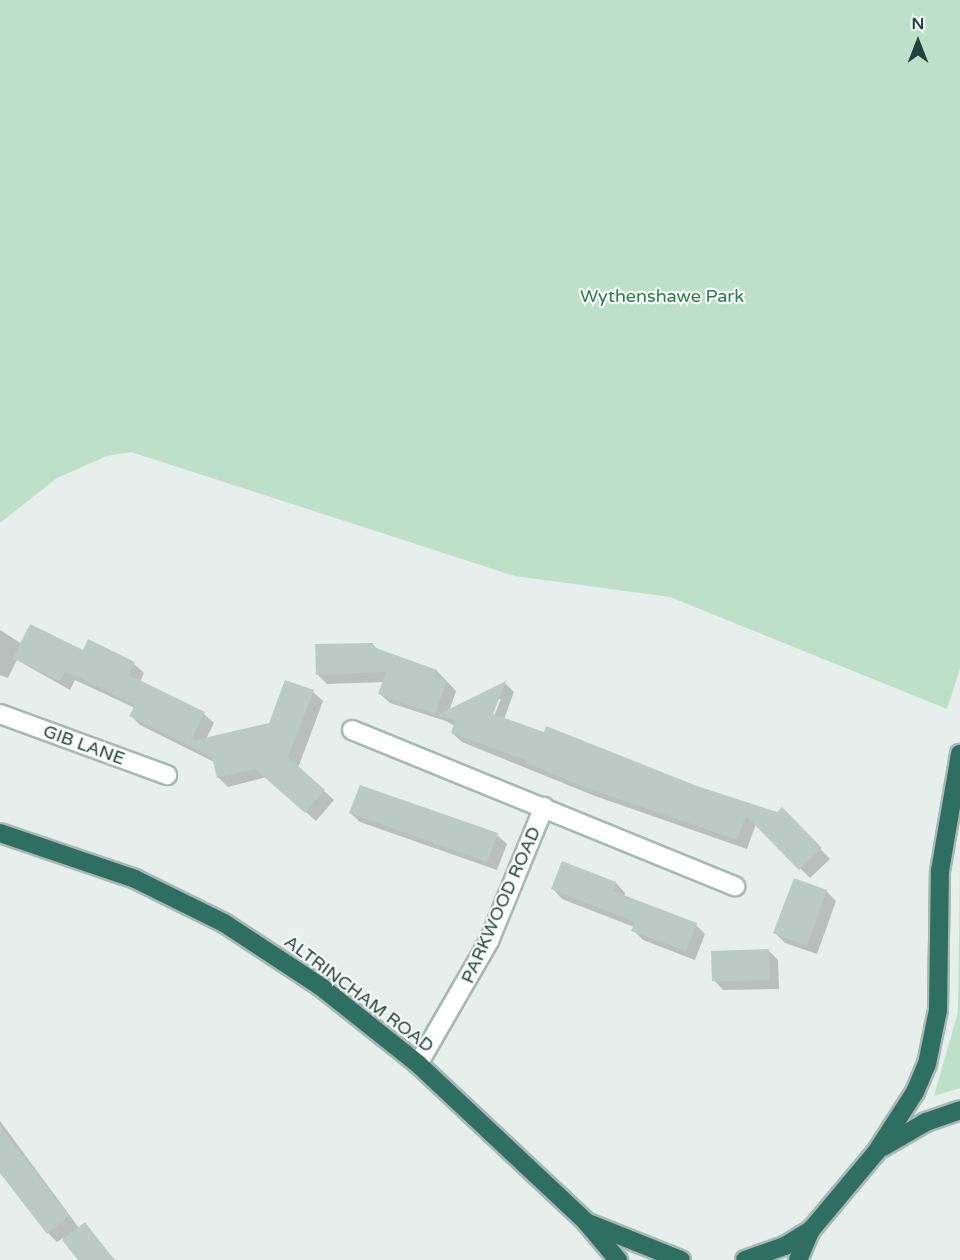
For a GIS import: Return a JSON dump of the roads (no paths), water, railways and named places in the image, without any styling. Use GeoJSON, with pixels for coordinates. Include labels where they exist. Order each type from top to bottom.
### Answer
{"type":"FeatureCollection","features":[{"type":"Feature","properties":{"kind":"highway"},"geometry":{"type":"LineString","coordinates":[[798,1260],[811,1230],[877,1151],[915,1092],[934,1040],[938,1010],[940,871],[960,754]]}},
{"type":"Feature","properties":{"kind":"highway","name":"ALTRINCHAM ROAD"},"geometry":{"type":"LineString","coordinates":[[0,833],[125,875],[224,923],[320,986],[418,1064],[586,1222],[618,1260]]}},
{"type":"Feature","properties":{"kind":"highway"},"geometry":{"type":"LineString","coordinates":[[877,1151],[918,1126],[960,1110]]}},
{"type":"Feature","properties":{"kind":"highway","name":"ALTRINCHAM ROAD"},"geometry":{"type":"LineString","coordinates":[[586,1222],[681,1260]]}},
{"type":"Feature","properties":{"kind":"highway"},"geometry":{"type":"LineString","coordinates":[[744,1260],[785,1246],[811,1230]]}},
{"type":"Feature","properties":{"kind":"street","name":"GIB LANE"},"geometry":{"type":"LineString","coordinates":[[0,714],[167,776]]}},
{"type":"Feature","properties":{"kind":"street","name":"PARKWOOD ROAD"},"geometry":{"type":"LineString","coordinates":[[352,730],[735,886]]}},
{"type":"Feature","properties":{"kind":"street","name":"PARKWOOD ROAD"},"geometry":{"type":"LineString","coordinates":[[418,1064],[489,941],[544,807]]}},
{"type":"Feature","properties":{"kind":"park label","name":"Wythenshawe Park"},"geometry":{"type":"Point","coordinates":[662,296]}}]}
